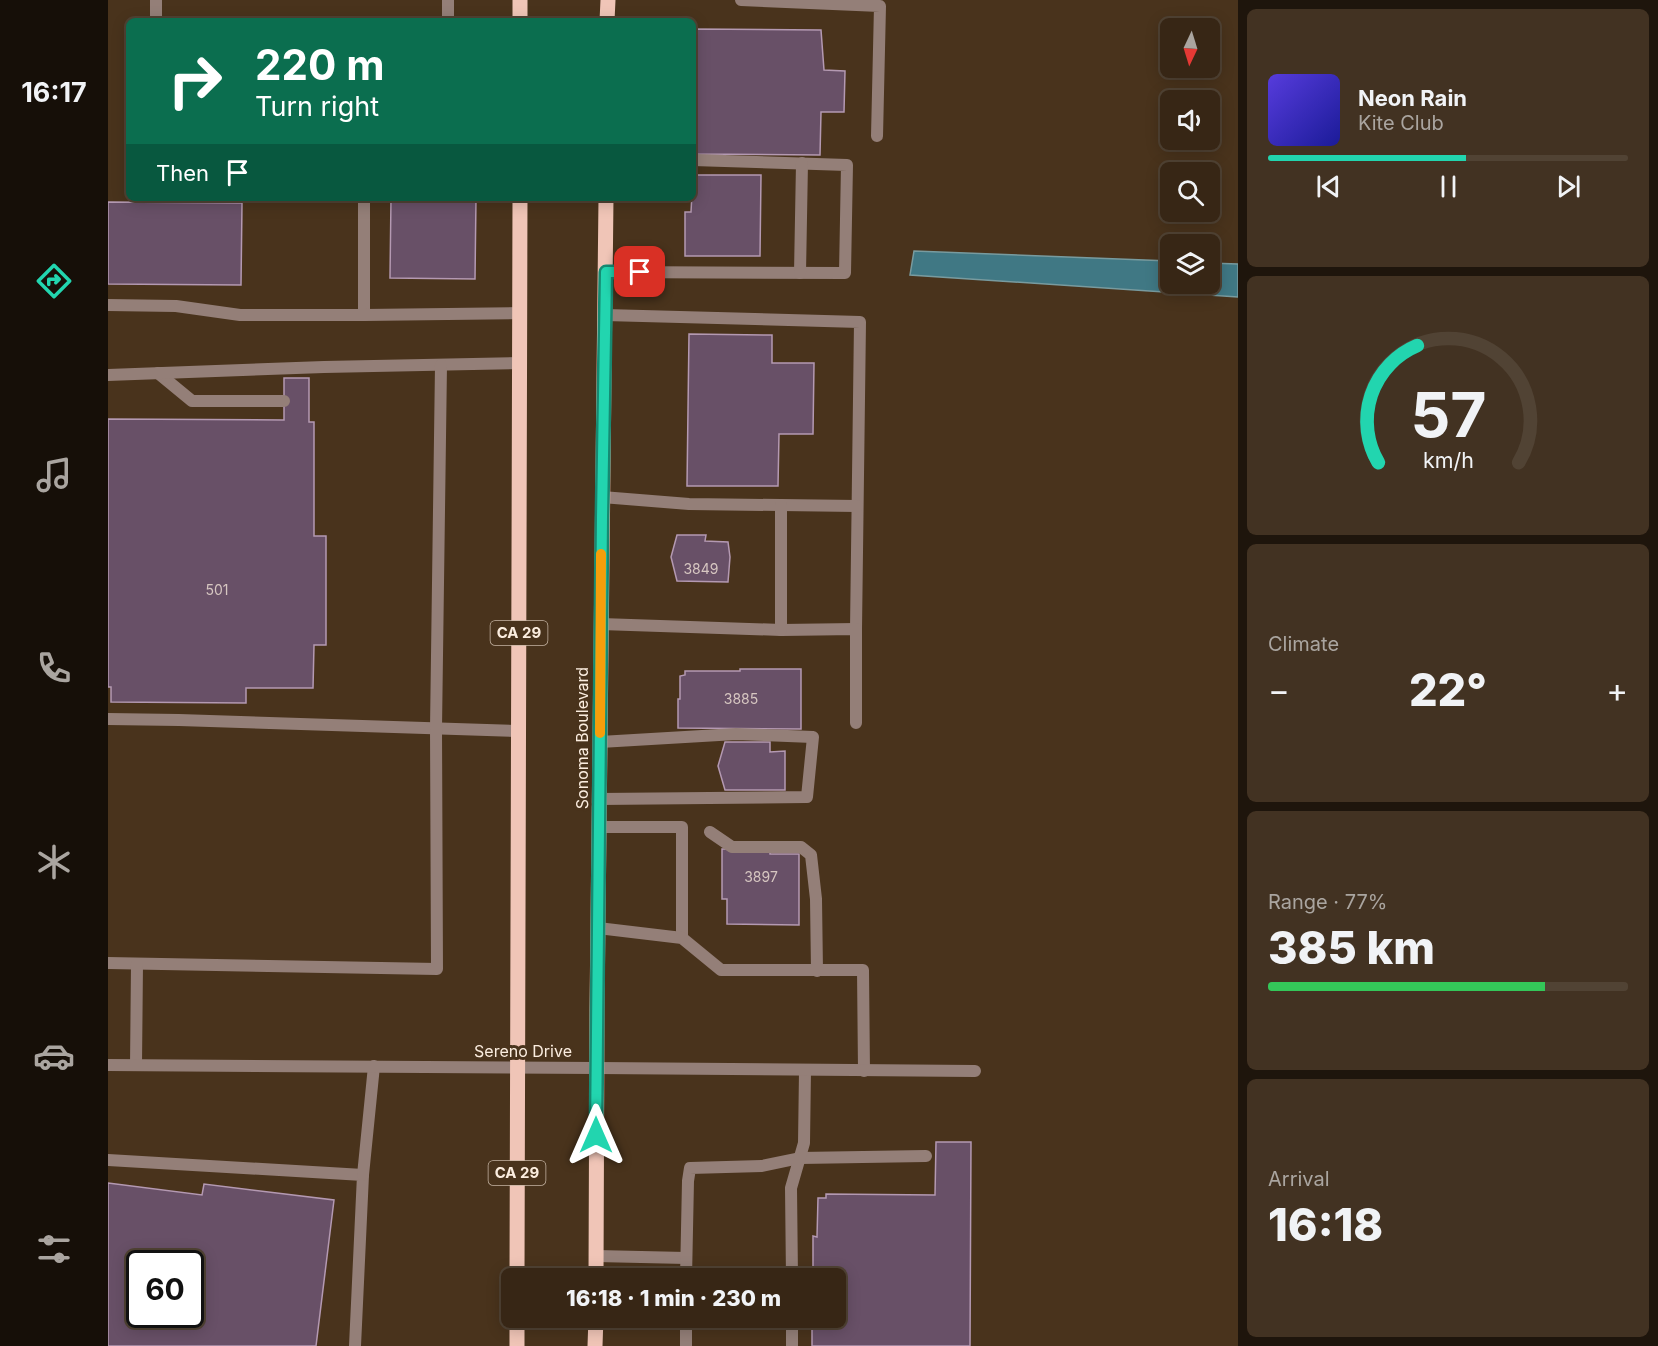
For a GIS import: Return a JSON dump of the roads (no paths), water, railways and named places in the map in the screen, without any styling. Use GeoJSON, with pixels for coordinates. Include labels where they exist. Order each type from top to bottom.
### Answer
{"type":"FeatureCollection","features":[{"type":"Feature","properties":{"kind":"main road"},"geometry":{"type":"LineString","coordinates":[[520,0],[520,18]]}},
{"type":"Feature","properties":{"kind":"main road"},"geometry":{"type":"LineString","coordinates":[[608,0],[608,18]]}},
{"type":"Feature","properties":{"kind":"main road","name":"CA 29"},"geometry":{"type":"LineString","coordinates":[[517,1268],[520,201]]}},
{"type":"Feature","properties":{"kind":"main road","name":"Sonoma Boulevard"},"geometry":{"type":"LineString","coordinates":[[596,1268],[606,201]]}},
{"type":"Feature","properties":{"kind":"main road"},"geometry":{"type":"LineString","coordinates":[[517,1328],[517,1346]]}},
{"type":"Feature","properties":{"kind":"main road"},"geometry":{"type":"LineString","coordinates":[[595,1346],[596,1328]]}},
{"type":"Feature","properties":{"kind":"street"},"geometry":{"type":"LineString","coordinates":[[156,0],[156,18]]}},
{"type":"Feature","properties":{"kind":"street"},"geometry":{"type":"LineString","coordinates":[[448,0],[448,18]]}},
{"type":"Feature","properties":{"kind":"street"},"geometry":{"type":"LineString","coordinates":[[741,0],[880,6],[877,136]]}},
{"type":"Feature","properties":{"kind":"street"},"geometry":{"type":"LineString","coordinates":[[606,272],[845,273],[847,165],[696,160]]}},
{"type":"Feature","properties":{"kind":"street"},"geometry":{"type":"LineString","coordinates":[[800,273],[802,164]]}},
{"type":"Feature","properties":{"kind":"street"},"geometry":{"type":"LineString","coordinates":[[364,201],[364,315]]}},
{"type":"Feature","properties":{"kind":"street"},"geometry":{"type":"LineString","coordinates":[[108,305],[177,306],[240,315],[520,313]]}},
{"type":"Feature","properties":{"kind":"street"},"geometry":{"type":"LineString","coordinates":[[605,315],[860,322],[856,723]]}},
{"type":"Feature","properties":{"kind":"street"},"geometry":{"type":"LineString","coordinates":[[108,375],[520,363]]}},
{"type":"Feature","properties":{"kind":"street"},"geometry":{"type":"LineString","coordinates":[[108,963],[437,969],[436,728],[441,365]]}},
{"type":"Feature","properties":{"kind":"street"},"geometry":{"type":"LineString","coordinates":[[158,373],[192,401],[284,401]]}},
{"type":"Feature","properties":{"kind":"street"},"geometry":{"type":"LineString","coordinates":[[602,497],[689,504],[857,506]]}},
{"type":"Feature","properties":{"kind":"street"},"geometry":{"type":"LineString","coordinates":[[781,505],[781,630]]}},
{"type":"Feature","properties":{"kind":"street"},"geometry":{"type":"LineString","coordinates":[[601,624],[781,630],[856,629]]}},
{"type":"Feature","properties":{"kind":"street"},"geometry":{"type":"LineString","coordinates":[[108,719],[519,731]]}},
{"type":"Feature","properties":{"kind":"street"},"geometry":{"type":"LineString","coordinates":[[599,799],[807,797],[813,737],[736,734],[600,742]]}},
{"type":"Feature","properties":{"kind":"street"},"geometry":{"type":"LineString","coordinates":[[599,828],[682,827],[682,938]]}},
{"type":"Feature","properties":{"kind":"street"},"geometry":{"type":"LineString","coordinates":[[710,832],[732,847],[801,847],[811,855],[816,899],[817,971]]}},
{"type":"Feature","properties":{"kind":"street"},"geometry":{"type":"LineString","coordinates":[[598,928],[682,938],[721,970],[863,970],[864,1071]]}},
{"type":"Feature","properties":{"kind":"street"},"geometry":{"type":"LineString","coordinates":[[136,1065],[137,964]]}},
{"type":"Feature","properties":{"kind":"street","name":"Sereno Drive"},"geometry":{"type":"LineString","coordinates":[[108,1065],[975,1071]]}},
{"type":"Feature","properties":{"kind":"street"},"geometry":{"type":"LineString","coordinates":[[355,1346],[363,1175],[374,1066]]}},
{"type":"Feature","properties":{"kind":"street"},"geometry":{"type":"LineString","coordinates":[[792,1268],[791,1188],[804,1143],[805,1071]]}},
{"type":"Feature","properties":{"kind":"street"},"geometry":{"type":"LineString","coordinates":[[686,1268],[690,1168],[762,1166],[800,1158],[926,1156]]}},
{"type":"Feature","properties":{"kind":"street"},"geometry":{"type":"LineString","coordinates":[[108,1160],[363,1175]]}},
{"type":"Feature","properties":{"kind":"street"},"geometry":{"type":"LineString","coordinates":[[596,1256],[686,1258]]}},
{"type":"Feature","properties":{"kind":"street"},"geometry":{"type":"LineString","coordinates":[[686,1328],[686,1346]]}},
{"type":"Feature","properties":{"kind":"street"},"geometry":{"type":"LineString","coordinates":[[792,1328],[792,1346]]}},
{"type":"Feature","properties":{"kind":"water"},"geometry":{"type":"Polygon","coordinates":[[[914,251],[1160,261],[1160,292],[910,275],[914,251]]]}},
{"type":"Feature","properties":{"kind":"water"},"geometry":{"type":"Polygon","coordinates":[[[1220,263],[1238,264],[1238,297],[1193,294],[1220,294],[1220,263]]]}}]}
